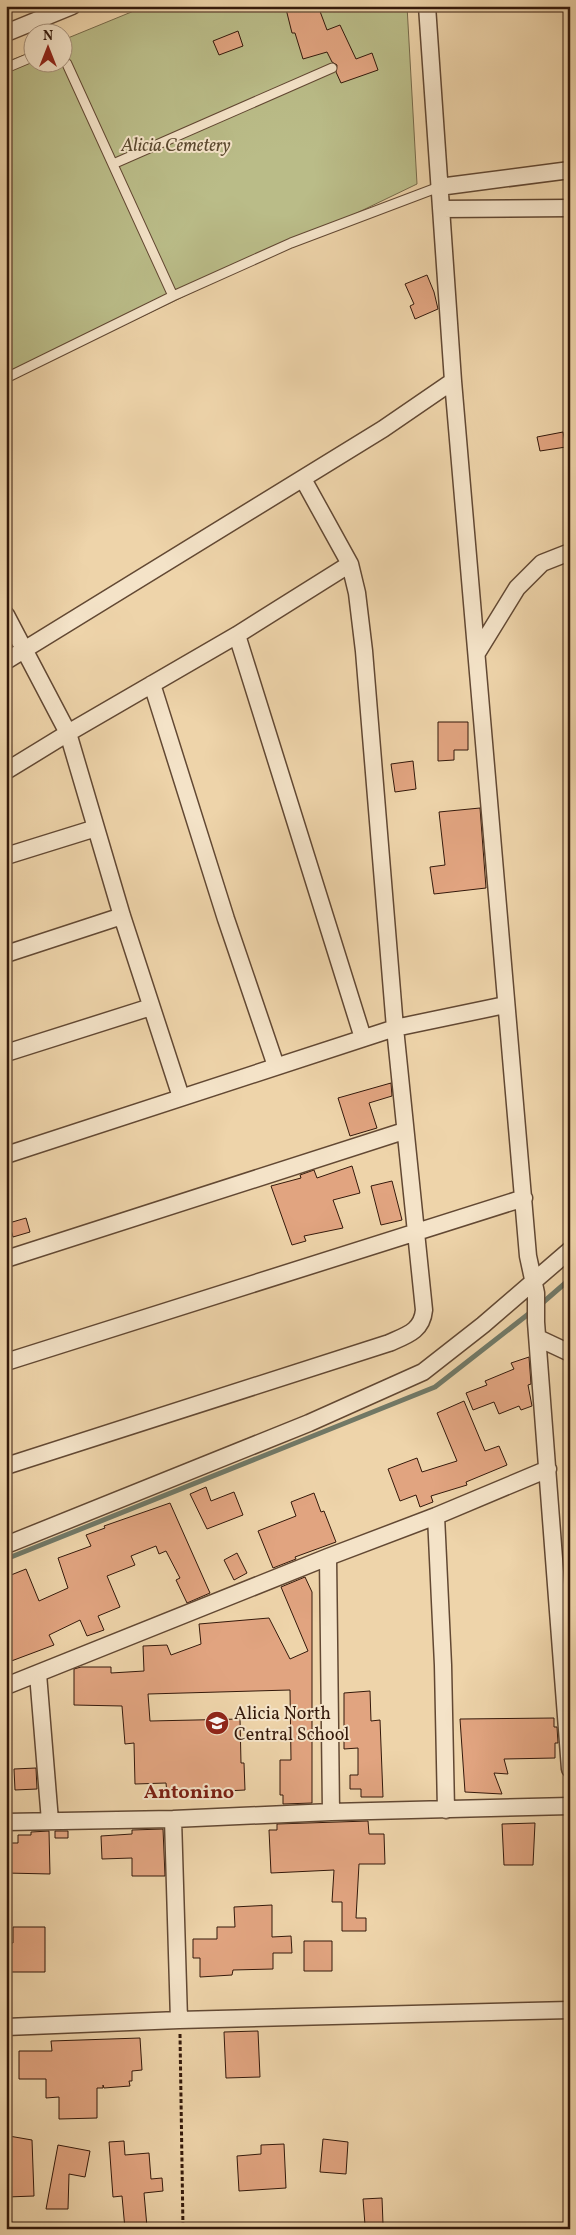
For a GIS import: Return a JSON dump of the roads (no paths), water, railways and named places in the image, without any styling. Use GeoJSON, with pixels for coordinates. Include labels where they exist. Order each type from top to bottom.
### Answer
{"type":"FeatureCollection","features":[{"type":"Feature","properties":{"kind":"street"},"geometry":{"type":"LineString","coordinates":[[6,33],[72,6]]}},
{"type":"Feature","properties":{"kind":"street"},"geometry":{"type":"LineString","coordinates":[[426,6],[453,381],[505,1005],[528,1256],[534,1287],[570,1768]]}},
{"type":"Feature","properties":{"kind":"street"},"geometry":{"type":"LineString","coordinates":[[440,187],[570,170]]}},
{"type":"Feature","properties":{"kind":"street"},"geometry":{"type":"LineString","coordinates":[[441,209],[570,208]]}},
{"type":"Feature","properties":{"kind":"street"},"geometry":{"type":"LineString","coordinates":[[6,661],[303,479],[453,381]]}},
{"type":"Feature","properties":{"kind":"street"},"geometry":{"type":"LineString","coordinates":[[6,1466],[389,1343],[416,1330],[423,1320],[424,1310],[404,1131],[364,651],[357,593],[350,564],[303,479]]}},
{"type":"Feature","properties":{"kind":"street"},"geometry":{"type":"LineString","coordinates":[[477,653],[517,588],[542,563],[570,552]]}},
{"type":"Feature","properties":{"kind":"street"},"geometry":{"type":"LineString","coordinates":[[6,771],[238,635],[350,564]]}},
{"type":"Feature","properties":{"kind":"street"},"geometry":{"type":"LineString","coordinates":[[6,615],[68,733],[122,916],[181,1097]]}},
{"type":"Feature","properties":{"kind":"street"},"geometry":{"type":"LineString","coordinates":[[238,635],[322,900],[363,1038]]}},
{"type":"Feature","properties":{"kind":"street"},"geometry":{"type":"LineString","coordinates":[[152,684],[226,919],[276,1066]]}},
{"type":"Feature","properties":{"kind":"street"},"geometry":{"type":"LineString","coordinates":[[6,856],[96,828]]}},
{"type":"Feature","properties":{"kind":"street"},"geometry":{"type":"LineString","coordinates":[[6,954],[122,916]]}},
{"type":"Feature","properties":{"kind":"street"},"geometry":{"type":"LineString","coordinates":[[6,1155],[395,1028],[505,1005]]}},
{"type":"Feature","properties":{"kind":"street"},"geometry":{"type":"LineString","coordinates":[[6,1053],[151,1007]]}},
{"type":"Feature","properties":{"kind":"street"},"geometry":{"type":"LineString","coordinates":[[6,1259],[404,1131]]}},
{"type":"Feature","properties":{"kind":"street"},"geometry":{"type":"LineString","coordinates":[[6,1362],[416,1234],[524,1198]]}},
{"type":"Feature","properties":{"kind":"street"},"geometry":{"type":"LineString","coordinates":[[6,1545],[309,1423],[423,1372],[534,1287],[570,1250]]}},
{"type":"Feature","properties":{"kind":"street"},"geometry":{"type":"LineString","coordinates":[[537,1330],[570,1353]]}},
{"type":"Feature","properties":{"kind":"street"},"geometry":{"type":"LineString","coordinates":[[6,1686],[328,1557],[436,1516],[548,1468]]}},
{"type":"Feature","properties":{"kind":"street"},"geometry":{"type":"LineString","coordinates":[[436,1516],[443,1665],[446,1810]]}},
{"type":"Feature","properties":{"kind":"street"},"geometry":{"type":"LineString","coordinates":[[328,1557],[332,1812]]}},
{"type":"Feature","properties":{"kind":"street"},"geometry":{"type":"LineString","coordinates":[[38,1674],[50,1821]]}},
{"type":"Feature","properties":{"kind":"street"},"geometry":{"type":"LineString","coordinates":[[6,1822],[173,1819],[332,1812],[570,1806]]}},
{"type":"Feature","properties":{"kind":"street"},"geometry":{"type":"LineString","coordinates":[[173,1819],[180,2020]]}},
{"type":"Feature","properties":{"kind":"street"},"geometry":{"type":"LineString","coordinates":[[6,2027],[180,2020],[570,2010]]}},
{"type":"Feature","properties":{"kind":"lane"},"geometry":{"type":"LineString","coordinates":[[6,68],[22,61]]}},
{"type":"Feature","properties":{"kind":"lane"},"geometry":{"type":"LineString","coordinates":[[112,164],[332,68]]}},
{"type":"Feature","properties":{"kind":"lane"},"geometry":{"type":"LineString","coordinates":[[68,72],[173,296]]}},
{"type":"Feature","properties":{"kind":"lane"},"geometry":{"type":"LineString","coordinates":[[6,378],[173,296],[291,244],[440,187]]}},
{"type":"Feature","properties":{"kind":"waterway"},"geometry":{"type":"LineString","coordinates":[[540,1305],[570,1279]]}},
{"type":"Feature","properties":{"kind":"waterway"},"geometry":{"type":"LineString","coordinates":[[6,1559],[435,1387],[531,1312]]}},
{"type":"Feature","properties":{"kind":"place","name":"Alicia North Central School"},"geometry":{"type":"Point","coordinates":[217,1723]}},
{"type":"Feature","properties":{"kind":"district","name":"Antonino"},"geometry":{"type":"Point","coordinates":[189,1791]}},
{"type":"Feature","properties":{"kind":"park label","name":"Alicia Cemetery"},"geometry":{"type":"Point","coordinates":[176,145]}}]}
